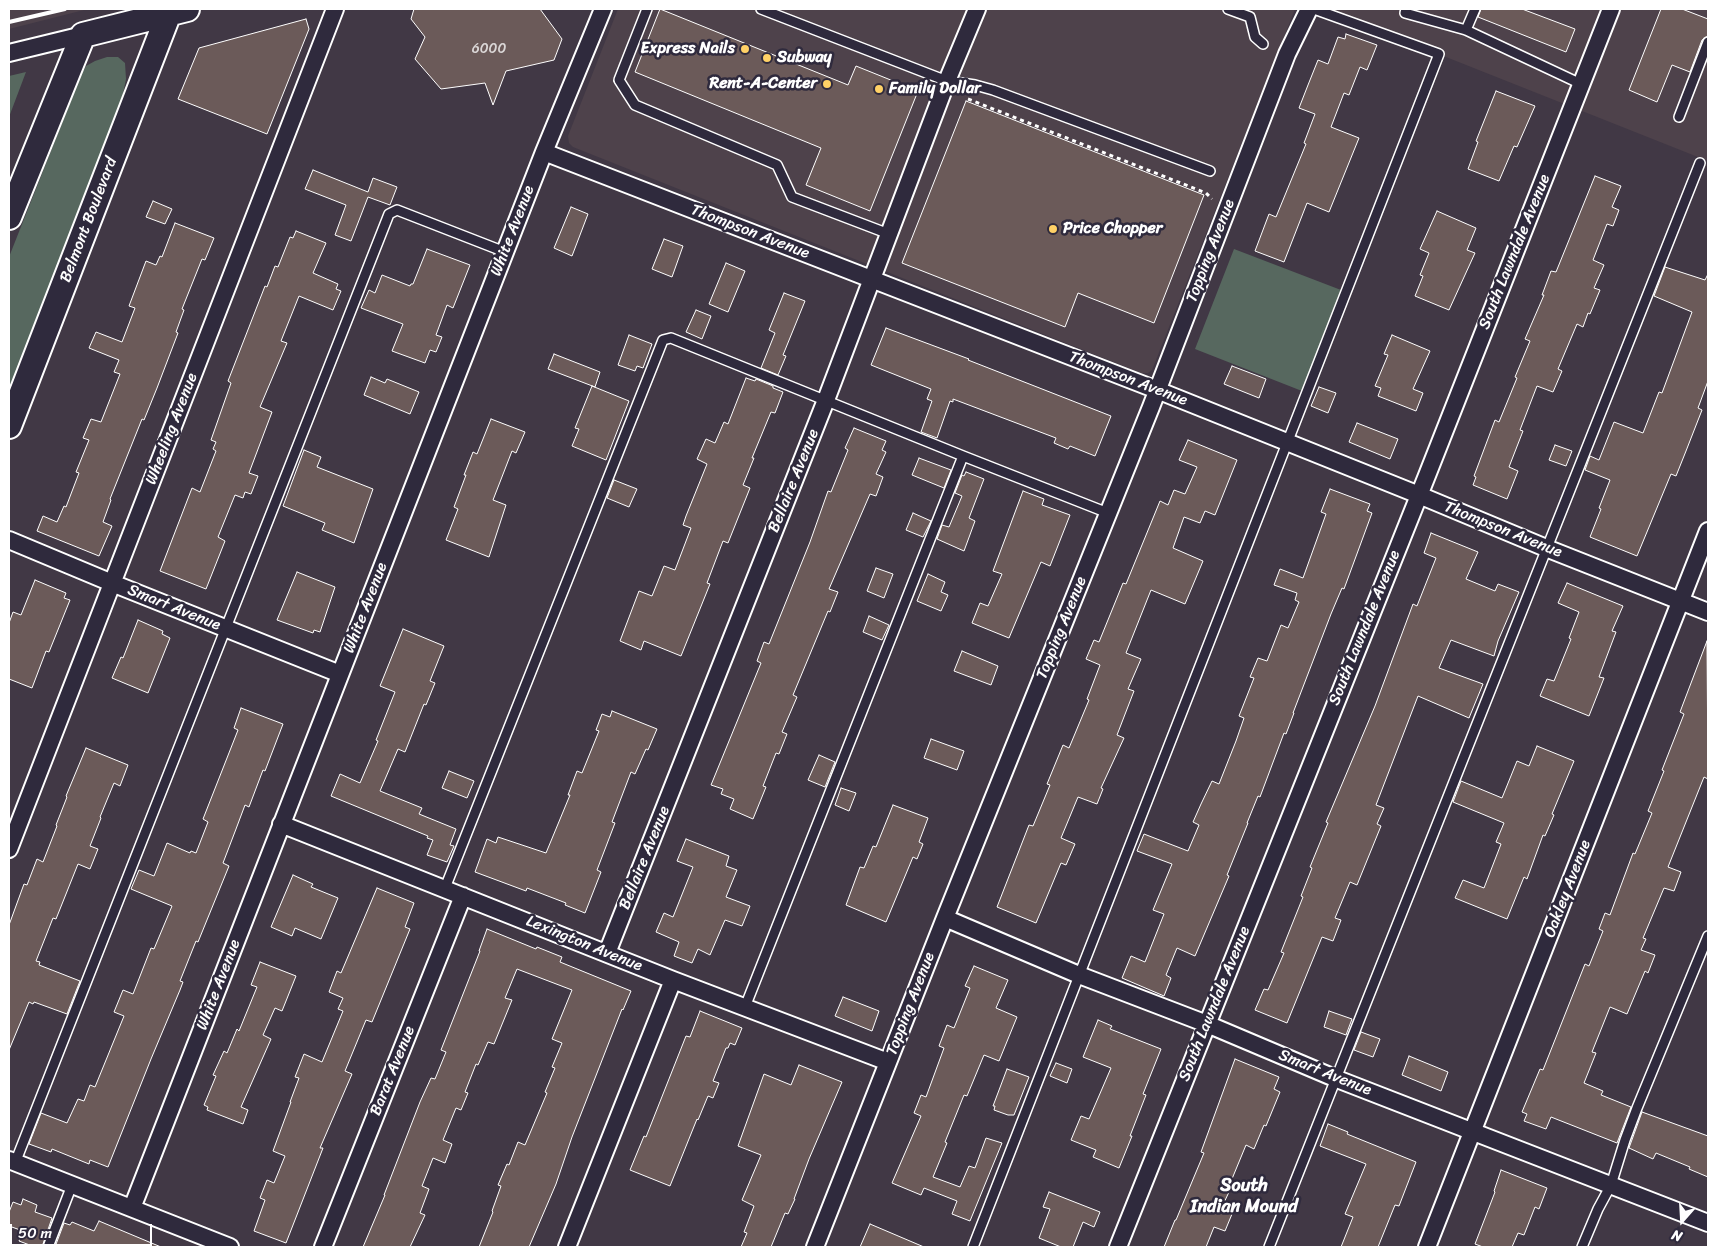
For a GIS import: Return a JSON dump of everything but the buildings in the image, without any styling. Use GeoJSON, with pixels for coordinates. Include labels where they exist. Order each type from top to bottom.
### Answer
{"type":"FeatureCollection","features":[{"type":"Feature","properties":{"kind":"main road"},"geometry":{"type":"LineString","coordinates":[[9,217],[83,35],[178,11]]}},
{"type":"Feature","properties":{"kind":"main road","name":"Belmont Boulevard"},"geometry":{"type":"LineString","coordinates":[[9,426],[178,11]]}},
{"type":"Feature","properties":{"kind":"street","name":"Wheeling Avenue"},"geometry":{"type":"LineString","coordinates":[[9,849],[335,9]]}},
{"type":"Feature","properties":{"kind":"street","name":"White Avenue"},"geometry":{"type":"LineString","coordinates":[[132,1208],[544,152],[603,9]]}},
{"type":"Feature","properties":{"kind":"street","name":"Bellaire Avenue"},"geometry":{"type":"LineString","coordinates":[[607,953],[826,400],[947,81],[977,9]]}},
{"type":"Feature","properties":{"kind":"street","name":"Topping Avenue"},"geometry":{"type":"LineString","coordinates":[[815,1247],[1157,390],[1287,54],[1309,9]]}},
{"type":"Feature","properties":{"kind":"street","name":"South Lawndale Avenue"},"geometry":{"type":"LineString","coordinates":[[1118,1247],[1611,9]]}},
{"type":"Feature","properties":{"kind":"street"},"geometry":{"type":"LineString","coordinates":[[9,53],[83,35]]}},
{"type":"Feature","properties":{"kind":"street","name":"Thompson Avenue"},"geometry":{"type":"LineString","coordinates":[[544,152],[1157,390],[1708,612]]}},
{"type":"Feature","properties":{"kind":"street","name":"Oakley Avenue"},"geometry":{"type":"LineString","coordinates":[[1426,1247],[1473,1132],[1708,531]]}},
{"type":"Feature","properties":{"kind":"street","name":"Smart Avenue"},"geometry":{"type":"LineString","coordinates":[[9,540],[340,674]]}},
{"type":"Feature","properties":{"kind":"street","name":"Lexington Avenue"},"geometry":{"type":"LineString","coordinates":[[281,824],[673,980],[888,1062]]}},
{"type":"Feature","properties":{"kind":"street","name":"Barat Avenue"},"geometry":{"type":"LineString","coordinates":[[324,1247],[463,896]]}},
{"type":"Feature","properties":{"kind":"street","name":"Smart Avenue"},"geometry":{"type":"LineString","coordinates":[[945,918],[1079,975],[1207,1024],[1337,1079],[1708,1222]]}},
{"type":"Feature","properties":{"kind":"street"},"geometry":{"type":"LineString","coordinates":[[567,1247],[673,980]]}},
{"type":"Feature","properties":{"kind":"street"},"geometry":{"type":"LineString","coordinates":[[12,1162],[132,1208],[203,1242],[230,1247]]}},
{"type":"Feature","properties":{"kind":"lane"},"geometry":{"type":"LineString","coordinates":[[647,9],[619,80],[635,105],[777,165],[792,197],[889,234]]}},
{"type":"Feature","properties":{"kind":"lane"},"geometry":{"type":"LineString","coordinates":[[761,9],[947,81],[993,90],[1210,171]]}},
{"type":"Feature","properties":{"kind":"lane"},"geometry":{"type":"LineString","coordinates":[[1228,9],[1250,17],[1255,36],[1263,44]]}},
{"type":"Feature","properties":{"kind":"lane"},"geometry":{"type":"LineString","coordinates":[[973,1247],[1439,54],[1314,9]]}},
{"type":"Feature","properties":{"kind":"lane"},"geometry":{"type":"LineString","coordinates":[[1406,9],[1405,13],[1466,30],[1581,84]]}},
{"type":"Feature","properties":{"kind":"lane"},"geometry":{"type":"LineString","coordinates":[[1466,30],[1475,9]]}},
{"type":"Feature","properties":{"kind":"lane"},"geometry":{"type":"LineString","coordinates":[[1679,117],[1708,42]]}},
{"type":"Feature","properties":{"kind":"lane"},"geometry":{"type":"LineString","coordinates":[[1269,1247],[1700,163]]}},
{"type":"Feature","properties":{"kind":"lane"},"geometry":{"type":"LineString","coordinates":[[12,1162],[227,629],[389,214],[397,210],[505,252]]}},
{"type":"Feature","properties":{"kind":"lane"},"geometry":{"type":"LineString","coordinates":[[445,888],[663,340],[671,338],[1108,513]]}},
{"type":"Feature","properties":{"kind":"lane"},"geometry":{"type":"LineString","coordinates":[[745,1007],[963,456]]}},
{"type":"Feature","properties":{"kind":"lane"},"geometry":{"type":"LineString","coordinates":[[1582,1247],[1598,1209],[1611,1185],[1634,1116],[1708,936]]}},
{"type":"Feature","properties":{"kind":"lane"},"geometry":{"type":"LineString","coordinates":[[48,1247],[72,1185]]}},
{"type":"Feature","properties":{"kind":"path"},"geometry":{"type":"LineString","coordinates":[[965,98],[1206,193],[1212,199]]}},
{"type":"Feature","properties":{"kind":"shaded area"},"geometry":{"type":"Polygon","coordinates":[[[9,9],[88,9],[9,29],[9,9]]]}},
{"type":"Feature","properties":{"kind":"shaded area"},"geometry":{"type":"Polygon","coordinates":[[[618,9],[1295,9],[1152,370],[1148,373],[1141,373],[573,147],[569,143],[568,136],[618,9]]]}},
{"type":"Feature","properties":{"kind":"shaded area"},"geometry":{"type":"Polygon","coordinates":[[[1326,9],[1708,9],[1708,161],[1446,57],[1439,49],[1326,9]]]}},
{"type":"Feature","properties":{"kind":"green space"},"geometry":{"type":"Polygon","coordinates":[[[107,57],[118,57],[125,63],[126,79],[121,104],[9,391],[9,257],[81,75],[86,66],[107,57]]]}},
{"type":"Feature","properties":{"kind":"green space"},"geometry":{"type":"Polygon","coordinates":[[[26,72],[9,117],[9,76],[26,72]]]}},
{"type":"Feature","properties":{"kind":"green space"},"geometry":{"type":"Polygon","coordinates":[[[1234,249],[1341,290],[1302,391],[1195,349],[1234,249]]]}},
{"type":"Feature","properties":{"kind":"railway"},"geometry":{"type":"LineString","coordinates":[[9,22],[65,9]]}},
{"type":"Feature","properties":{"kind":"place","name":"Express Nails"},"geometry":{"type":"Point","coordinates":[745,49]}},
{"type":"Feature","properties":{"kind":"place","name":"Subway"},"geometry":{"type":"Point","coordinates":[767,58]}},
{"type":"Feature","properties":{"kind":"place","name":"Rent-A-Center"},"geometry":{"type":"Point","coordinates":[827,84]}},
{"type":"Feature","properties":{"kind":"place","name":"Family Dollar"},"geometry":{"type":"Point","coordinates":[879,89]}},
{"type":"Feature","properties":{"kind":"place","name":"Price Chopper"},"geometry":{"type":"Point","coordinates":[1053,229]}},
{"type":"Feature","properties":{"kind":"district","name":"South Indian Mound"},"geometry":{"type":"Point","coordinates":[1244,1196]}}]}
